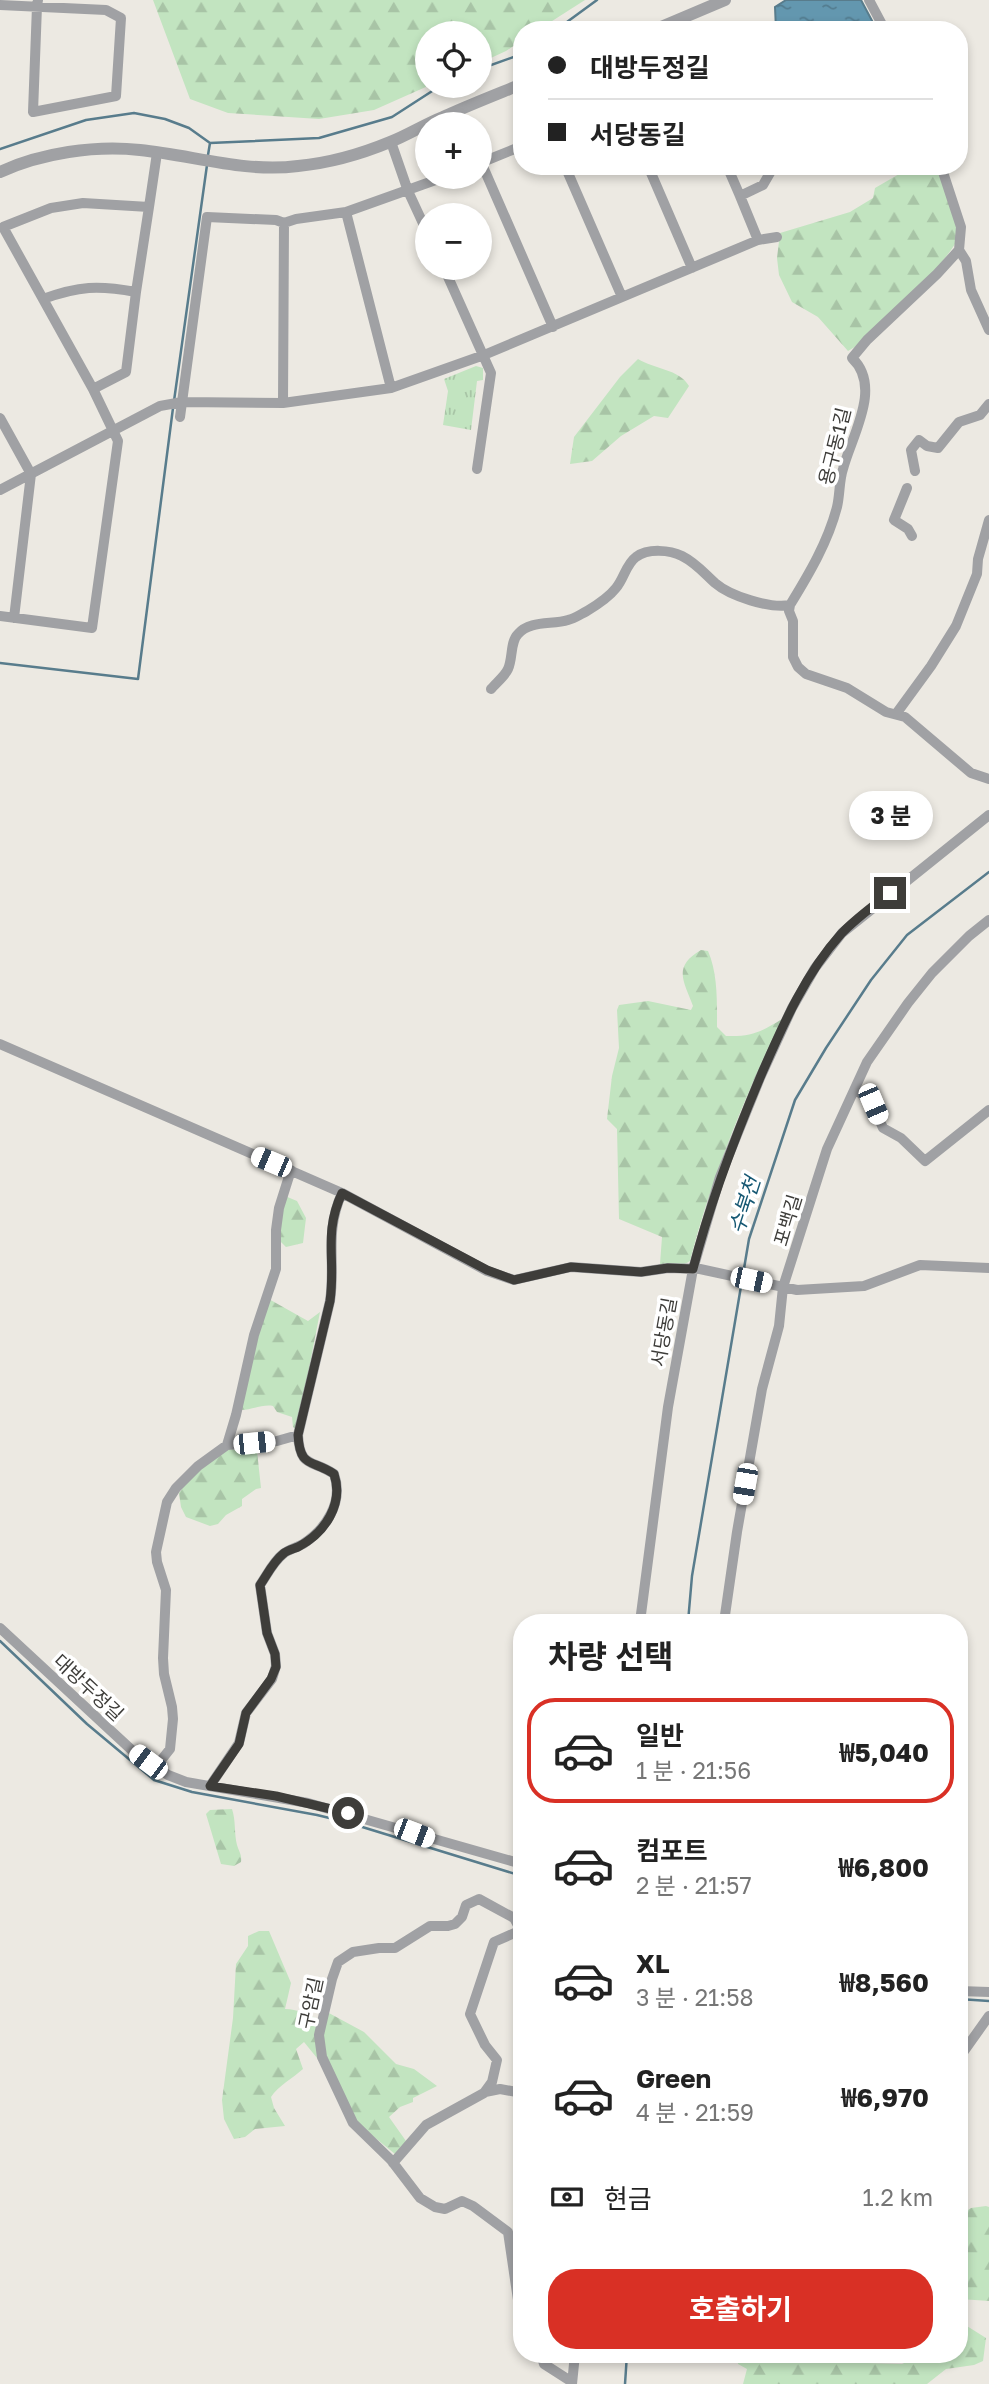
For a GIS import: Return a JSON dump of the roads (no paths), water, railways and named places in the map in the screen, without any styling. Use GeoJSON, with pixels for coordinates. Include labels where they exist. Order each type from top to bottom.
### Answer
{"type":"FeatureCollection","features":[{"type":"Feature","properties":{"kind":"street"},"geometry":{"type":"LineString","coordinates":[[678,21],[725,0]]}},
{"type":"Feature","properties":{"kind":"street"},"geometry":{"type":"LineString","coordinates":[[869,0],[880,21]]}},
{"type":"Feature","properties":{"kind":"street"},"geometry":{"type":"LineString","coordinates":[[0,5],[38,3],[106,10],[121,18],[117,96],[33,112],[38,3]]}},
{"type":"Feature","properties":{"kind":"street"},"geometry":{"type":"LineString","coordinates":[[0,172],[20,162],[61,152],[115,149],[247,166],[296,167],[350,156],[391,142],[442,117],[513,88]]}},
{"type":"Feature","properties":{"kind":"street"},"geometry":{"type":"LineString","coordinates":[[391,142],[415,206]]}},
{"type":"Feature","properties":{"kind":"street"},"geometry":{"type":"LineString","coordinates":[[492,158],[513,150]]}},
{"type":"Feature","properties":{"kind":"street"},"geometry":{"type":"LineString","coordinates":[[93,389],[126,372],[157,153]]}},
{"type":"Feature","properties":{"kind":"street"},"geometry":{"type":"LineString","coordinates":[[569,175],[622,297]]}},
{"type":"Feature","properties":{"kind":"street"},"geometry":{"type":"LineString","coordinates":[[652,175],[692,268]]}},
{"type":"Feature","properties":{"kind":"street"},"geometry":{"type":"LineString","coordinates":[[731,175],[758,240]]}},
{"type":"Feature","properties":{"kind":"street"},"geometry":{"type":"LineString","coordinates":[[740,196],[763,185],[769,175]]}},
{"type":"Feature","properties":{"kind":"street"},"geometry":{"type":"LineString","coordinates":[[944,175],[961,227],[959,250],[966,261],[971,290],[989,330]]}},
{"type":"Feature","properties":{"kind":"street"},"geometry":{"type":"LineString","coordinates":[[180,417],[207,217],[276,220],[284,223],[346,212],[415,188]]}},
{"type":"Feature","properties":{"kind":"street"},"geometry":{"type":"LineString","coordinates":[[492,189],[553,327]]}},
{"type":"Feature","properties":{"kind":"street"},"geometry":{"type":"LineString","coordinates":[[0,616],[93,628],[118,441],[93,389],[1,225],[51,208],[83,203],[149,207]]}},
{"type":"Feature","properties":{"kind":"street"},"geometry":{"type":"LineString","coordinates":[[346,212],[391,388]]}},
{"type":"Feature","properties":{"kind":"street"},"geometry":{"type":"LineString","coordinates":[[284,223],[284,403]]}},
{"type":"Feature","properties":{"kind":"street"},"geometry":{"type":"LineString","coordinates":[[0,490],[160,406],[183,402],[284,403],[391,388],[484,355],[758,240],[777,237]]}},
{"type":"Feature","properties":{"kind":"street","name":"용구동1길"},"geometry":{"type":"LineString","coordinates":[[790,605],[820,552],[830,528],[837,507],[842,470],[859,427],[866,383],[858,363],[852,358],[959,250]]}},
{"type":"Feature","properties":{"kind":"street"},"geometry":{"type":"LineString","coordinates":[[450,280],[491,373],[477,469]]}},
{"type":"Feature","properties":{"kind":"street"},"geometry":{"type":"LineString","coordinates":[[43,299],[72,289],[108,287],[136,292]]}},
{"type":"Feature","properties":{"kind":"street"},"geometry":{"type":"LineString","coordinates":[[915,471],[911,450],[919,440],[927,446],[938,448],[959,422],[980,415],[989,404]]}},
{"type":"Feature","properties":{"kind":"street"},"geometry":{"type":"LineString","coordinates":[[0,418],[31,474],[14,618]]}},
{"type":"Feature","properties":{"kind":"street"},"geometry":{"type":"LineString","coordinates":[[907,488],[894,520],[908,529],[912,536]]}},
{"type":"Feature","properties":{"kind":"street"},"geometry":{"type":"LineString","coordinates":[[897,714],[956,626],[977,574],[978,559],[989,520]]}},
{"type":"Feature","properties":{"kind":"street"},"geometry":{"type":"LineString","coordinates":[[491,689],[508,670],[515,636],[524,628],[570,620],[587,611],[614,590],[635,557],[650,551],[679,555],[706,572],[716,584],[738,596],[764,603],[790,605],[793,657],[798,667],[806,674],[847,688],[886,712],[897,714],[914,724],[971,773],[989,779]]}},
{"type":"Feature","properties":{"kind":"street","name":"서당동길"},"geometry":{"type":"LineString","coordinates":[[641,1614],[668,1407],[696,1269],[720,1177],[778,1036],[815,968],[842,933],[989,815]]}},
{"type":"Feature","properties":{"kind":"street","name":"포백길"},"geometry":{"type":"LineString","coordinates":[[725,1614],[762,1388],[779,1326],[780,1287],[827,1149],[867,1062],[924,983],[969,936],[989,920]]}},
{"type":"Feature","properties":{"kind":"street"},"geometry":{"type":"LineString","coordinates":[[0,1044],[342,1193],[487,1270],[514,1280],[571,1267],[641,1272],[668,1268],[696,1269],[797,1290],[864,1286],[920,1265],[989,1268]]}},
{"type":"Feature","properties":{"kind":"street"},"geometry":{"type":"LineString","coordinates":[[855,1087],[873,1104],[883,1128],[901,1138],[925,1161],[989,1110]]}},
{"type":"Feature","properties":{"kind":"street"},"geometry":{"type":"LineString","coordinates":[[227,1445],[254,1335],[276,1269],[279,1208],[291,1170]]}},
{"type":"Feature","properties":{"kind":"street"},"geometry":{"type":"LineString","coordinates":[[210,1786],[239,1744],[246,1713],[271,1679],[276,1667],[275,1654],[267,1633],[260,1585],[284,1553],[321,1530],[333,1511],[337,1482],[334,1474],[306,1461],[300,1451],[298,1435],[330,1301],[333,1280],[331,1229],[342,1193]]}},
{"type":"Feature","properties":{"kind":"street"},"geometry":{"type":"LineString","coordinates":[[155,1768],[170,1749],[173,1719],[163,1658],[166,1591],[157,1562],[161,1524],[167,1502],[176,1488],[198,1466],[227,1445],[277,1441],[298,1435]]}},
{"type":"Feature","properties":{"kind":"street","name":"대방두정길"},"geometry":{"type":"LineString","coordinates":[[0,1628],[136,1754],[155,1768],[186,1782],[308,1803],[513,1861]]}},
{"type":"Feature","properties":{"kind":"street","name":"구암길"},"geometry":{"type":"LineString","coordinates":[[513,1917],[479,1899],[466,1905],[462,1917],[455,1924],[430,1926],[396,1948],[348,1953],[338,1962],[319,2035],[322,2057],[354,2123],[393,2162],[420,2198],[435,2207],[445,2209],[462,2201],[508,2232],[513,2266]]}},
{"type":"Feature","properties":{"kind":"street","name":"구암길"},"geometry":{"type":"LineString","coordinates":[[484,2093],[492,2082],[497,2060],[485,2045],[470,2014],[472,2003],[494,1942],[513,1935]]}},
{"type":"Feature","properties":{"kind":"street"},"geometry":{"type":"LineString","coordinates":[[968,1991],[989,1992]]}},
{"type":"Feature","properties":{"kind":"street"},"geometry":{"type":"LineString","coordinates":[[968,2045],[989,2016]]}},
{"type":"Feature","properties":{"kind":"street"},"geometry":{"type":"LineString","coordinates":[[393,2162],[426,2125],[484,2093],[500,2089],[513,2092]]}},
{"type":"Feature","properties":{"kind":"street"},"geometry":{"type":"LineString","coordinates":[[544,2363],[572,2383],[574,2363]]}},
{"type":"Feature","properties":{"kind":"water"},"geometry":{"type":"Polygon","coordinates":[[[786,0],[861,0],[872,21],[776,21],[775,7],[786,0]]]}},
{"type":"Feature","properties":{"kind":"waterway"},"geometry":{"type":"LineString","coordinates":[[568,21],[597,0]]}},
{"type":"Feature","properties":{"kind":"waterway"},"geometry":{"type":"LineString","coordinates":[[492,65],[513,57]]}},
{"type":"Feature","properties":{"kind":"waterway"},"geometry":{"type":"LineString","coordinates":[[0,149],[86,120],[134,113],[165,119],[189,128],[210,143],[319,138],[392,117],[421,98]]}},
{"type":"Feature","properties":{"kind":"waterway"},"geometry":{"type":"LineString","coordinates":[[208,155],[210,143]]}},
{"type":"Feature","properties":{"kind":"waterway"},"geometry":{"type":"LineString","coordinates":[[174,401],[207,165]]}},
{"type":"Feature","properties":{"kind":"waterway"},"geometry":{"type":"LineString","coordinates":[[0,663],[138,679],[173,408]]}},
{"type":"Feature","properties":{"kind":"waterway","name":"수북천"},"geometry":{"type":"LineString","coordinates":[[689,1614],[692,1576],[749,1239],[795,1100],[871,980],[907,935],[989,872]]}},
{"type":"Feature","properties":{"kind":"waterway"},"geometry":{"type":"LineString","coordinates":[[0,1641],[87,1724],[154,1780],[192,1792],[346,1822],[513,1873]]}},
{"type":"Feature","properties":{"kind":"waterway"},"geometry":{"type":"LineString","coordinates":[[968,2000],[989,2001]]}},
{"type":"Feature","properties":{"kind":"waterway","name":"수북천"},"geometry":{"type":"LineString","coordinates":[[625,2384],[626,2363]]}}]}
